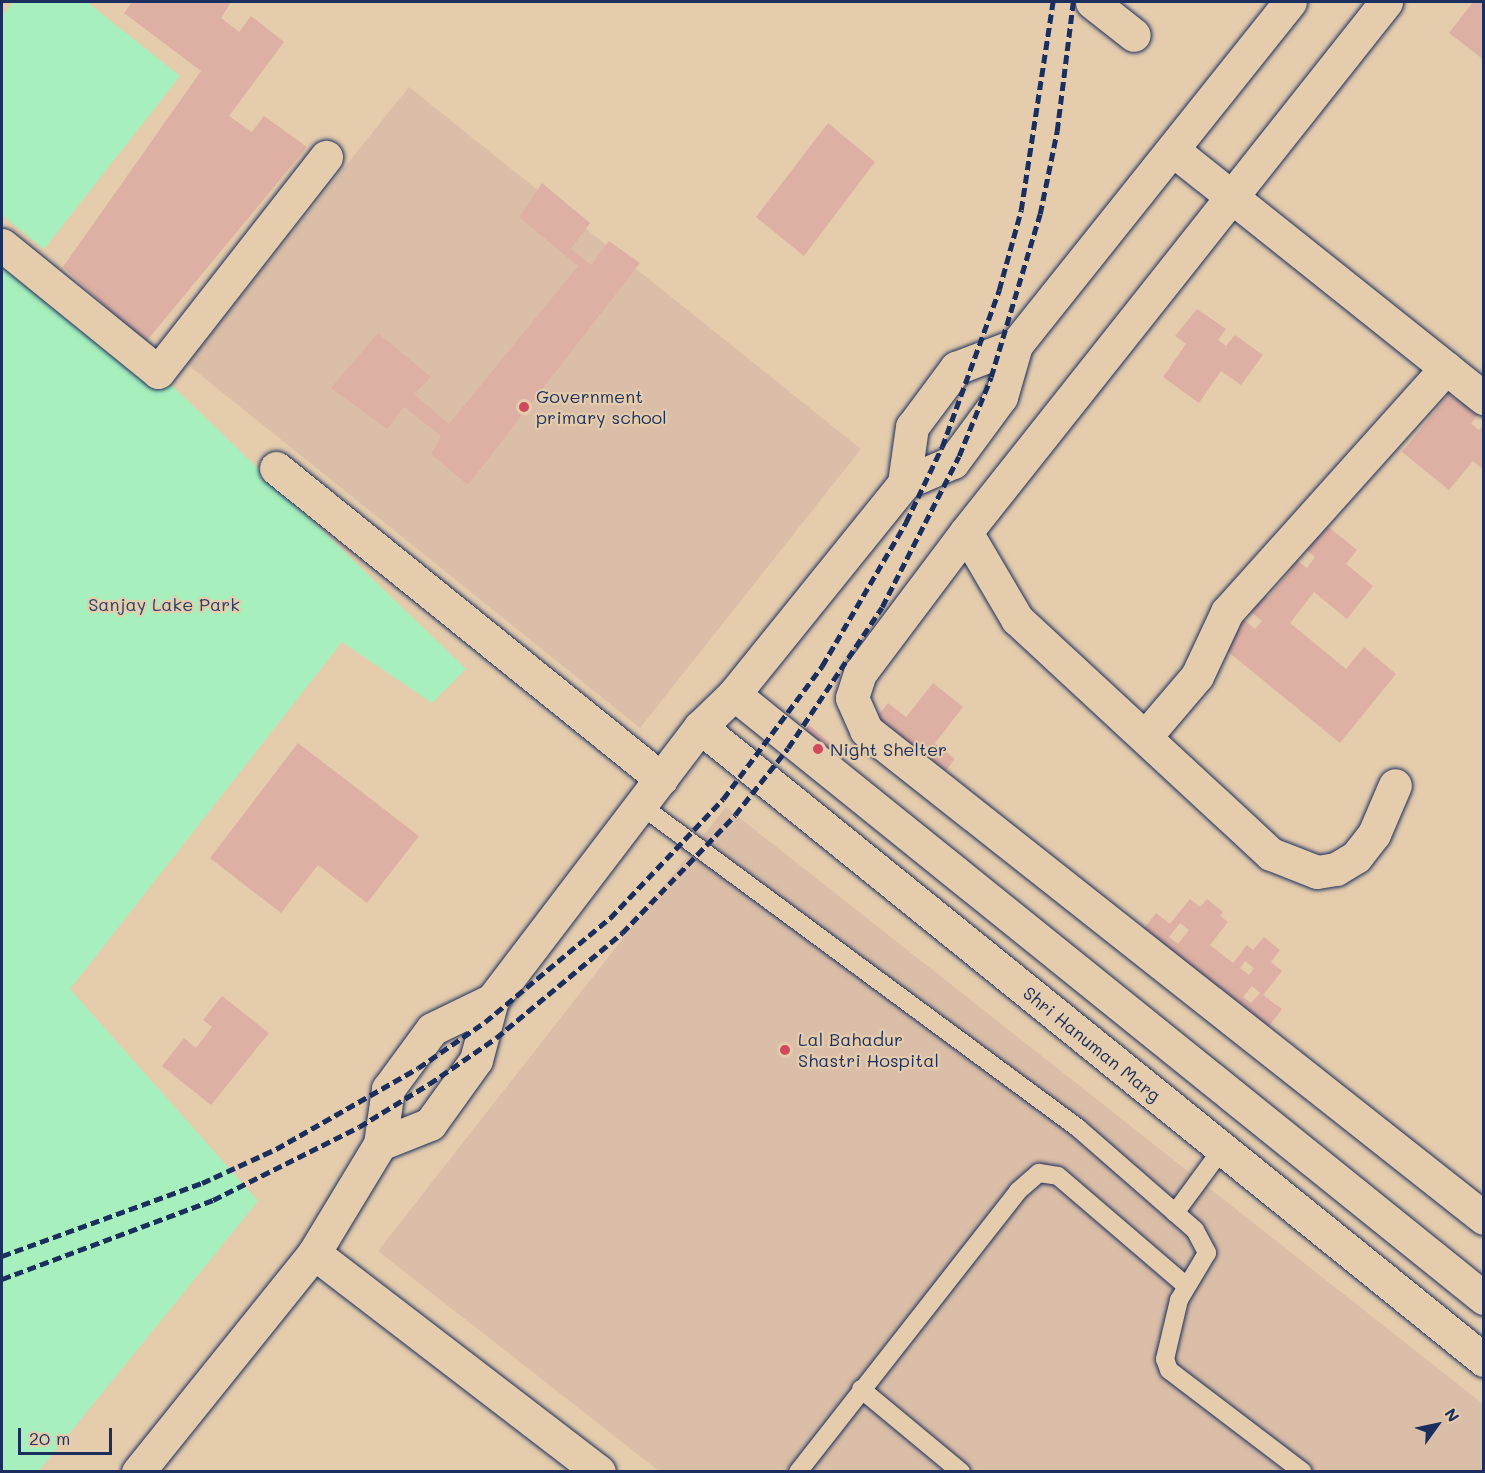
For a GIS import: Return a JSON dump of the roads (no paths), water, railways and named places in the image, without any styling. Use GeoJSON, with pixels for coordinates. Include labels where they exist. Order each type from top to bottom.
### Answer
{"type":"FeatureCollection","features":[{"type":"Feature","properties":{"kind":"street"},"geometry":{"type":"LineString","coordinates":[[1092,2],[1134,35]]}},
{"type":"Feature","properties":{"kind":"street"},"geometry":{"type":"LineString","coordinates":[[380,1144],[430,1124],[476,1060],[492,1000],[643,807],[700,727],[734,694],[904,483],[954,462],[1001,397],[1016,345],[1290,2]]}},
{"type":"Feature","properties":{"kind":"street"},"geometry":{"type":"LineString","coordinates":[[1386,2],[1233,198],[966,532],[860,673],[852,698],[866,730],[1484,1218]]}},
{"type":"Feature","properties":{"kind":"street"},"geometry":{"type":"LineString","coordinates":[[1173,150],[1484,398]]}},
{"type":"Feature","properties":{"kind":"street"},"geometry":{"type":"LineString","coordinates":[[2,245],[158,372],[326,157]]}},
{"type":"Feature","properties":{"kind":"street"},"geometry":{"type":"LineString","coordinates":[[904,483],[912,427],[956,368],[1016,345]]}},
{"type":"Feature","properties":{"kind":"street"},"geometry":{"type":"LineString","coordinates":[[1145,737],[1197,676],[1227,612],[1446,368]]}},
{"type":"Feature","properties":{"kind":"street"},"geometry":{"type":"LineString","coordinates":[[276,468],[661,779]]}},
{"type":"Feature","properties":{"kind":"street"},"geometry":{"type":"LineString","coordinates":[[966,532],[1017,619],[1272,854],[1317,872],[1336,869],[1356,857],[1374,834],[1395,785]]}},
{"type":"Feature","properties":{"kind":"street"},"geometry":{"type":"LineString","coordinates":[[734,694],[1484,1298]]}},
{"type":"Feature","properties":{"kind":"street","name":"Shri Hanuman Marg"},"geometry":{"type":"LineString","coordinates":[[700,727],[1484,1360]]}},
{"type":"Feature","properties":{"kind":"street"},"geometry":{"type":"LineString","coordinates":[[138,1472],[314,1253],[380,1144],[388,1089],[432,1029],[492,1000]]}},
{"type":"Feature","properties":{"kind":"street"},"geometry":{"type":"LineString","coordinates":[[314,1253],[599,1472]]}},
{"type":"Feature","properties":{"kind":"lane"},"geometry":{"type":"LineString","coordinates":[[643,807],[1078,1128],[1195,1230],[1207,1253],[1184,1284],[1165,1359],[1169,1370],[1303,1472]]}},
{"type":"Feature","properties":{"kind":"lane"},"geometry":{"type":"LineString","coordinates":[[1175,1213],[1222,1149]]}},
{"type":"Feature","properties":{"kind":"lane"},"geometry":{"type":"LineString","coordinates":[[798,1472],[1018,1191],[1039,1173],[1058,1176],[1184,1284]]}},
{"type":"Feature","properties":{"kind":"lane"},"geometry":{"type":"LineString","coordinates":[[861,1389],[961,1472]]}},
{"type":"Feature","properties":{"kind":"railway"},"geometry":{"type":"LineString","coordinates":[[2,1256],[202,1183],[276,1149],[418,1068],[485,1022],[610,918],[723,799],[822,666],[906,522],[942,447],[999,290],[1021,210],[1053,2]]}},
{"type":"Feature","properties":{"kind":"railway"},"geometry":{"type":"LineString","coordinates":[[2,1279],[213,1200],[359,1127],[429,1084],[496,1038],[622,933],[735,815],[788,748],[882,607],[959,456],[991,377],[1040,214],[1057,131],[1073,2]]}},
{"type":"Feature","properties":{"kind":"place","name":"Government primary school"},"geometry":{"type":"Point","coordinates":[524,407]}},
{"type":"Feature","properties":{"kind":"place","name":"Night Shelter"},"geometry":{"type":"Point","coordinates":[818,749]}},
{"type":"Feature","properties":{"kind":"place","name":"Lal Bahadur Shastri Hospital"},"geometry":{"type":"Point","coordinates":[785,1050]}},
{"type":"Feature","properties":{"kind":"park label","name":"Sanjay Lake Park"},"geometry":{"type":"Point","coordinates":[164,604]}}]}
